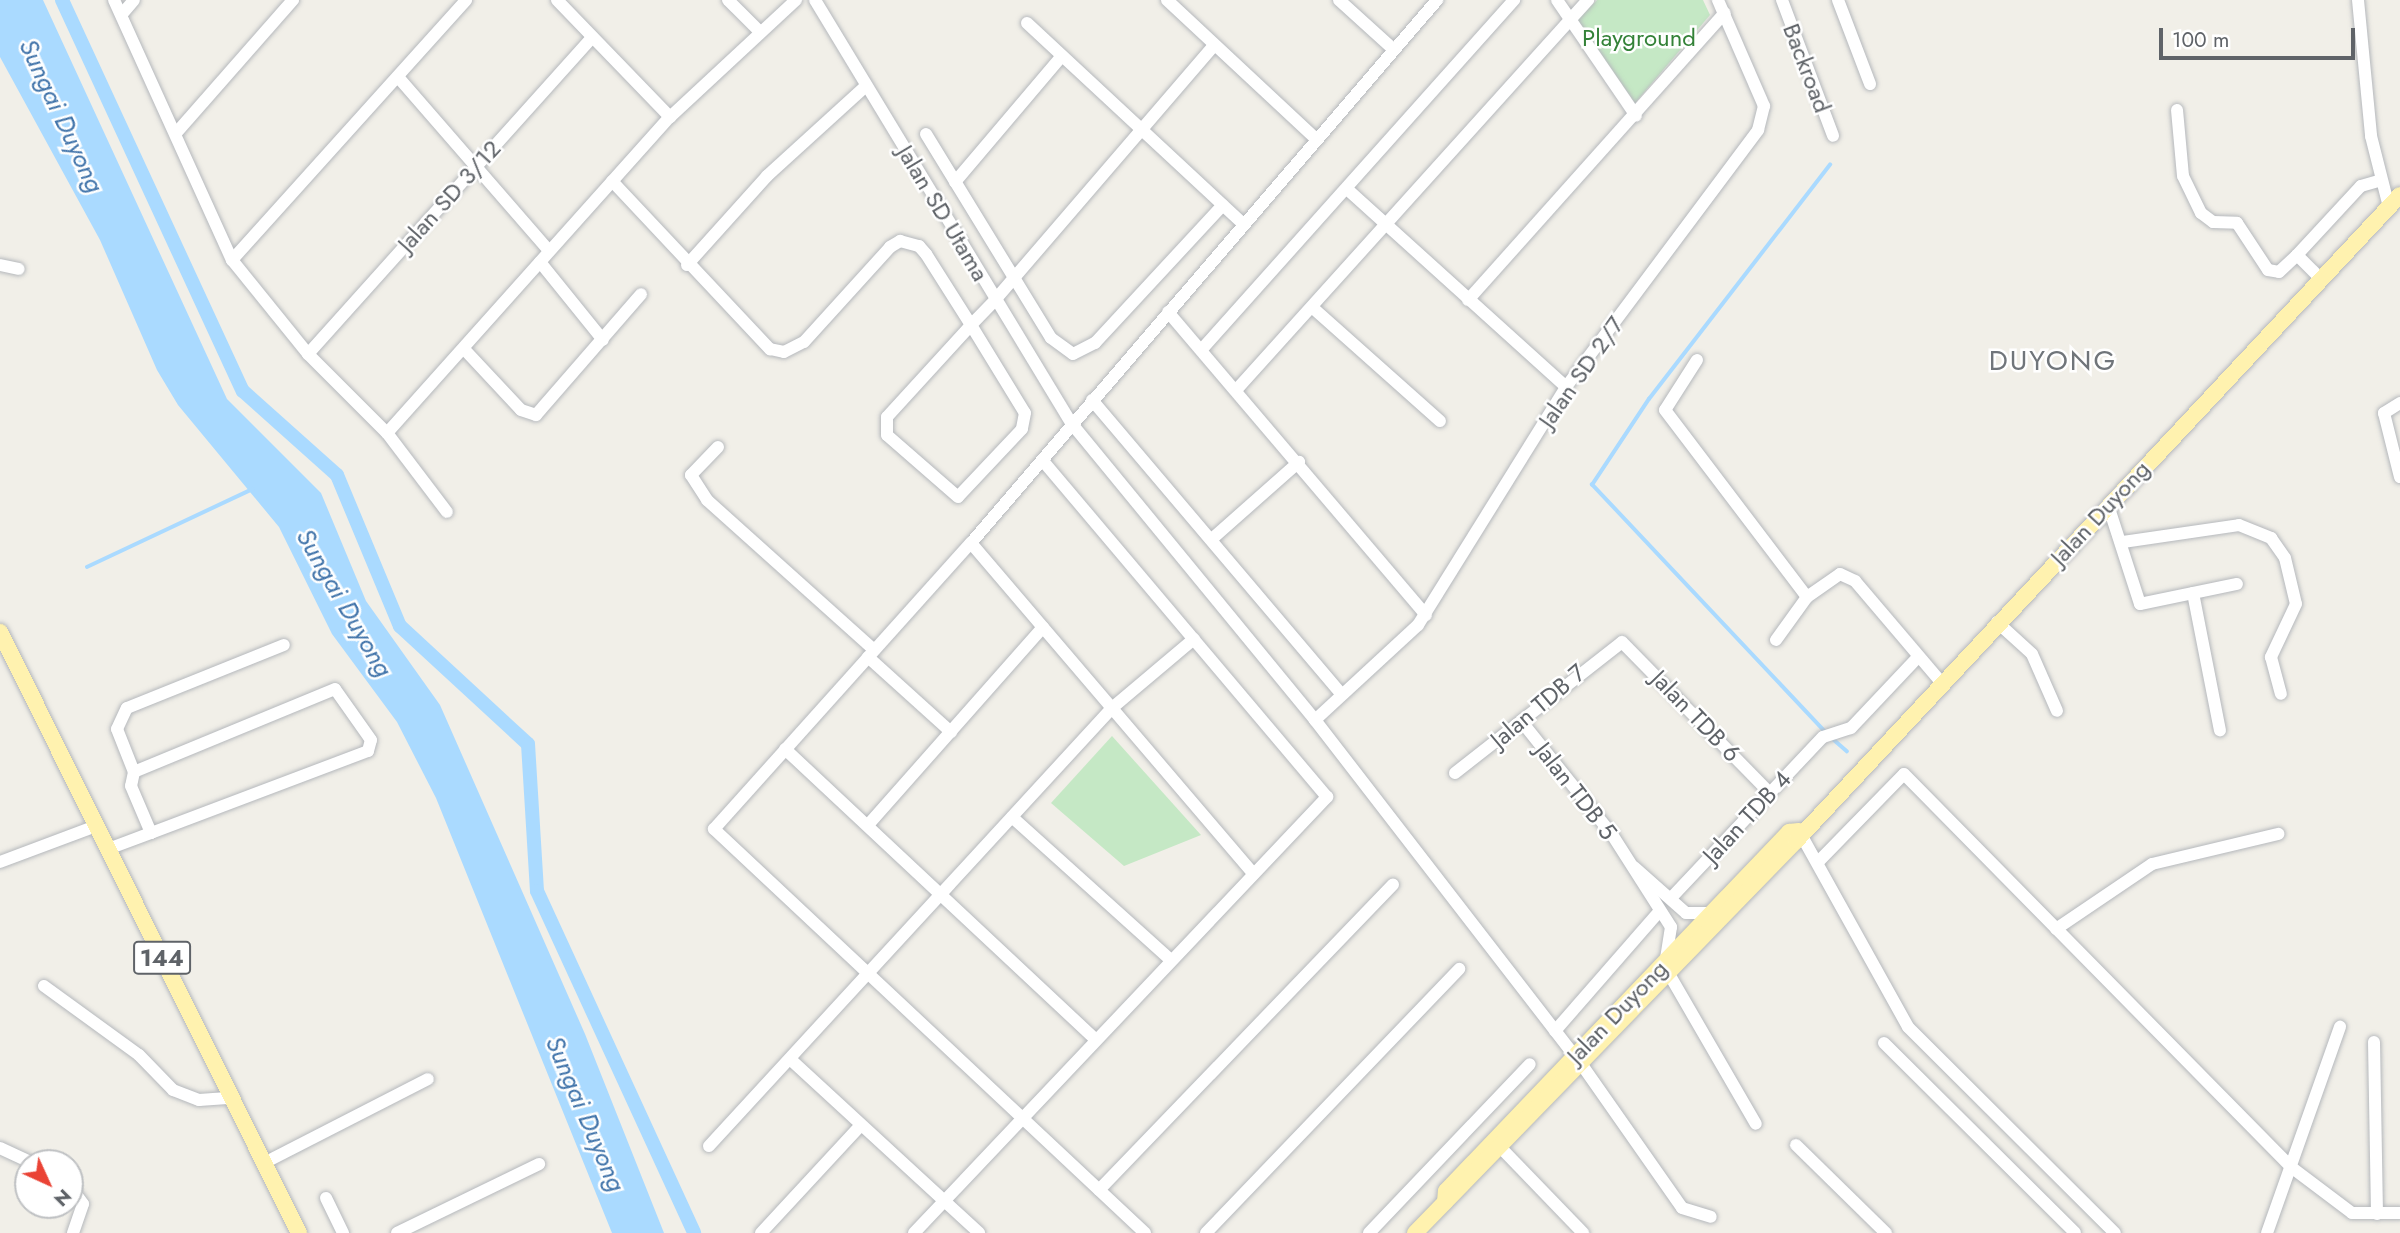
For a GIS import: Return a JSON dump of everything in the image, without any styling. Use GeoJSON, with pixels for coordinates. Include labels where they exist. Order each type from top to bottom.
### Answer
{"type":"FeatureCollection","features":[{"type":"Feature","properties":{"kind":"main road","name":"Jalan Duyong"},"geometry":{"type":"LineString","coordinates":[[1445,1202],[1446,1191],[1579,1060],[1799,831],[2395,201]]}},
{"type":"Feature","properties":{"kind":"main road","name":"144"},"geometry":{"type":"LineString","coordinates":[[0,632],[299,1233]]}},
{"type":"Feature","properties":{"kind":"main road"},"geometry":{"type":"LineString","coordinates":[[0,650],[24,683]]}},
{"type":"Feature","properties":{"kind":"main road","name":"Jalan Duyong"},"geometry":{"type":"LineString","coordinates":[[1667,968],[1712,913],[1789,832],[1799,831]]}},
{"type":"Feature","properties":{"kind":"main road","name":"Jalan Duyong"},"geometry":{"type":"LineString","coordinates":[[1415,1233],[1502,1149],[1579,1060]]}},
{"type":"Feature","properties":{"kind":"street"},"geometry":{"type":"LineString","coordinates":[[114,0],[177,132],[232,260],[308,354],[387,433],[447,512]]}},
{"type":"Feature","properties":{"kind":"street"},"geometry":{"type":"LineString","coordinates":[[122,14],[134,0]]}},
{"type":"Feature","properties":{"kind":"street"},"geometry":{"type":"LineString","coordinates":[[177,132],[293,0]]}},
{"type":"Feature","properties":{"kind":"street"},"geometry":{"type":"LineString","coordinates":[[232,260],[466,0]]}},
{"type":"Feature","properties":{"kind":"street"},"geometry":{"type":"LineString","coordinates":[[557,0],[670,117]]}},
{"type":"Feature","properties":{"kind":"street"},"geometry":{"type":"LineString","coordinates":[[728,0],[759,31]]}},
{"type":"Feature","properties":{"kind":"street"},"geometry":{"type":"LineString","coordinates":[[387,433],[670,117],[759,31],[796,0]]}},
{"type":"Feature","properties":{"kind":"street","name":"Jalan SD Utama"},"geometry":{"type":"LineString","coordinates":[[815,0],[1072,424],[1315,720],[1579,1060],[1682,1208],[1711,1217]]}},
{"type":"Feature","properties":{"kind":"street"},"geometry":{"type":"LineString","coordinates":[[1339,0],[1393,49]]}},
{"type":"Feature","properties":{"kind":"street"},"geometry":{"type":"LineString","coordinates":[[1145,1233],[714,829],[971,543],[1437,0]]}},
{"type":"Feature","properties":{"kind":"street"},"geometry":{"type":"LineString","coordinates":[[1203,348],[1514,0]]}},
{"type":"Feature","properties":{"kind":"street"},"geometry":{"type":"LineString","coordinates":[[1557,0],[1636,116]]}},
{"type":"Feature","properties":{"kind":"street"},"geometry":{"type":"LineString","coordinates":[[1238,388],[1313,308],[1588,0]]}},
{"type":"Feature","properties":{"kind":"street","name":"Jalan SD 2/7"},"geometry":{"type":"LineString","coordinates":[[1315,720],[1340,692],[1426,615],[1566,387],[1764,117],[1750,64],[1718,0]]}},
{"type":"Feature","properties":{"kind":"street","name":"Backroad"},"geometry":{"type":"LineString","coordinates":[[1782,0],[1833,136]]}},
{"type":"Feature","properties":{"kind":"street"},"geometry":{"type":"LineString","coordinates":[[1838,0],[1870,84]]}},
{"type":"Feature","properties":{"kind":"street"},"geometry":{"type":"LineString","coordinates":[[2358,0],[2378,181],[2395,201]]}},
{"type":"Feature","properties":{"kind":"street"},"geometry":{"type":"LineString","coordinates":[[1174,2],[1214,45],[1316,139]]}},
{"type":"Feature","properties":{"kind":"street"},"geometry":{"type":"LineString","coordinates":[[1468,300],[1636,116],[1725,13]]}},
{"type":"Feature","properties":{"kind":"street"},"geometry":{"type":"LineString","coordinates":[[1027,23],[1243,224]]}},
{"type":"Feature","properties":{"kind":"street","name":"Jalan SD 3/12"},"geometry":{"type":"LineString","coordinates":[[308,354],[592,38]]}},
{"type":"Feature","properties":{"kind":"street"},"geometry":{"type":"LineString","coordinates":[[612,181],[759,341],[784,352],[804,342],[890,247],[910,240],[971,326],[1026,422],[970,487],[952,497],[884,425],[971,326],[995,300],[1214,45]]}},
{"type":"Feature","properties":{"kind":"street"},"geometry":{"type":"LineString","coordinates":[[955,182],[1062,56]]}},
{"type":"Feature","properties":{"kind":"street"},"geometry":{"type":"LineString","coordinates":[[398,77],[549,251]]}},
{"type":"Feature","properties":{"kind":"street"},"geometry":{"type":"LineString","coordinates":[[687,265],[767,176],[866,86]]}},
{"type":"Feature","properties":{"kind":"street"},"geometry":{"type":"LineString","coordinates":[[2177,110],[2183,176],[2201,213],[2213,222],[2237,223],[2268,270],[2279,272],[2361,186],[2378,181]]}},
{"type":"Feature","properties":{"kind":"street"},"geometry":{"type":"LineString","coordinates":[[926,134],[1051,338],[1066,351],[1082,353],[1223,205]]}},
{"type":"Feature","properties":{"kind":"street"},"geometry":{"type":"LineString","coordinates":[[1347,189],[1566,387]]}},
{"type":"Feature","properties":{"kind":"street"},"geometry":{"type":"LineString","coordinates":[[2297,255],[2321,279]]}},
{"type":"Feature","properties":{"kind":"street"},"geometry":{"type":"LineString","coordinates":[[540,262],[603,340]]}},
{"type":"Feature","properties":{"kind":"street"},"geometry":{"type":"LineString","coordinates":[[0,265],[19,269]]}},
{"type":"Feature","properties":{"kind":"street"},"geometry":{"type":"LineString","coordinates":[[464,349],[522,410],[536,415],[641,294]]}},
{"type":"Feature","properties":{"kind":"street"},"geometry":{"type":"LineString","coordinates":[[1313,308],[1440,422]]}},
{"type":"Feature","properties":{"kind":"street"},"geometry":{"type":"LineString","coordinates":[[1168,312],[1238,388],[1426,615]]}},
{"type":"Feature","properties":{"kind":"street"},"geometry":{"type":"LineString","coordinates":[[1697,360],[1665,410],[1807,597]]}},
{"type":"Feature","properties":{"kind":"street"},"geometry":{"type":"LineString","coordinates":[[1092,400],[1213,538],[1340,692]]}},
{"type":"Feature","properties":{"kind":"street"},"geometry":{"type":"LineString","coordinates":[[2400,403],[2384,413],[2400,477]]}},
{"type":"Feature","properties":{"kind":"street"},"geometry":{"type":"LineString","coordinates":[[718,447],[691,475],[707,500],[871,653],[951,732]]}},
{"type":"Feature","properties":{"kind":"street"},"geometry":{"type":"LineString","coordinates":[[914,1233],[1020,1117],[1327,797],[1042,460]]}},
{"type":"Feature","properties":{"kind":"street"},"geometry":{"type":"LineString","coordinates":[[1213,538],[1299,462]]}},
{"type":"Feature","properties":{"kind":"street"},"geometry":{"type":"LineString","coordinates":[[2108,505],[2123,542],[2140,604],[2237,584]]}},
{"type":"Feature","properties":{"kind":"street"},"geometry":{"type":"LineString","coordinates":[[2123,542],[2239,525],[2271,538],[2285,558],[2296,604],[2271,657],[2281,694]]}},
{"type":"Feature","properties":{"kind":"street"},"geometry":{"type":"LineString","coordinates":[[971,543],[1254,874]]}},
{"type":"Feature","properties":{"kind":"street"},"geometry":{"type":"LineString","coordinates":[[1776,640],[1807,597],[1831,576],[1849,577],[1917,658],[1941,682]]}},
{"type":"Feature","properties":{"kind":"street"},"geometry":{"type":"LineString","coordinates":[[2193,593],[2220,730]]}},
{"type":"Feature","properties":{"kind":"street"},"geometry":{"type":"LineString","coordinates":[[1997,622],[2032,654],[2057,711]]}},
{"type":"Feature","properties":{"kind":"street"},"geometry":{"type":"LineString","coordinates":[[868,825],[1043,627]]}},
{"type":"Feature","properties":{"kind":"street"},"geometry":{"type":"LineString","coordinates":[[709,1146],[1112,708],[1194,639]]}},
{"type":"Feature","properties":{"kind":"street","name":"Jalan TDB 7"},"geometry":{"type":"LineString","coordinates":[[1455,773],[1622,642]]}},
{"type":"Feature","properties":{"kind":"street","name":"Jalan TDB 6"},"geometry":{"type":"LineString","coordinates":[[1622,642],[1769,792]]}},
{"type":"Feature","properties":{"kind":"street"},"geometry":{"type":"LineString","coordinates":[[151,833],[131,786],[134,772],[117,729],[127,708],[284,645]]}},
{"type":"Feature","properties":{"kind":"street","name":"Jalan TDB 4"},"geometry":{"type":"LineString","coordinates":[[1672,897],[1769,792],[1829,735],[1851,728],[1917,658]]}},
{"type":"Feature","properties":{"kind":"street"},"geometry":{"type":"LineString","coordinates":[[108,849],[368,751],[371,740],[335,690],[134,772]]}},
{"type":"Feature","properties":{"kind":"street","name":"Jalan TDB 5"},"geometry":{"type":"LineString","coordinates":[[1522,722],[1628,862]]}},
{"type":"Feature","properties":{"kind":"street"},"geometry":{"type":"LineString","coordinates":[[785,749],[868,825],[939,897],[1095,1039]]}},
{"type":"Feature","properties":{"kind":"street"},"geometry":{"type":"LineString","coordinates":[[1820,860],[1904,774],[2290,1172],[2346,1210],[2377,1214],[2400,1213]]}},
{"type":"Feature","properties":{"kind":"street"},"geometry":{"type":"LineString","coordinates":[[1012,817],[1171,960]]}},
{"type":"Feature","properties":{"kind":"street"},"geometry":{"type":"LineString","coordinates":[[0,862],[96,826]]}},
{"type":"Feature","properties":{"kind":"street"},"geometry":{"type":"LineString","coordinates":[[1799,831],[1820,860],[1908,1027],[2115,1233]]}},
{"type":"Feature","properties":{"kind":"street"},"geometry":{"type":"LineString","coordinates":[[2056,929],[2152,864],[2278,834]]}},
{"type":"Feature","properties":{"kind":"street"},"geometry":{"type":"LineString","coordinates":[[1628,862],[1694,916],[1712,913]]}},
{"type":"Feature","properties":{"kind":"street"},"geometry":{"type":"LineString","coordinates":[[1628,862],[1672,938],[1667,968],[1756,1124]]}},
{"type":"Feature","properties":{"kind":"street"},"geometry":{"type":"LineString","coordinates":[[1099,1190],[1393,884]]}},
{"type":"Feature","properties":{"kind":"street"},"geometry":{"type":"LineString","coordinates":[[1555,1031],[1658,913]]}},
{"type":"Feature","properties":{"kind":"street"},"geometry":{"type":"LineString","coordinates":[[1206,1233],[1459,969]]}},
{"type":"Feature","properties":{"kind":"street"},"geometry":{"type":"LineString","coordinates":[[44,986],[139,1055],[173,1090],[199,1100],[231,1098]]}},
{"type":"Feature","properties":{"kind":"street"},"geometry":{"type":"LineString","coordinates":[[2267,1233],[2340,1027]]}},
{"type":"Feature","properties":{"kind":"street"},"geometry":{"type":"LineString","coordinates":[[2374,1042],[2377,1214]]}},
{"type":"Feature","properties":{"kind":"street"},"geometry":{"type":"LineString","coordinates":[[1884,1043],[2075,1233]]}},
{"type":"Feature","properties":{"kind":"street"},"geometry":{"type":"LineString","coordinates":[[790,1059],[979,1233]]}},
{"type":"Feature","properties":{"kind":"street"},"geometry":{"type":"LineString","coordinates":[[1369,1233],[1530,1064]]}},
{"type":"Feature","properties":{"kind":"street"},"geometry":{"type":"LineString","coordinates":[[264,1163],[428,1079]]}},
{"type":"Feature","properties":{"kind":"street"},"geometry":{"type":"LineString","coordinates":[[761,1233],[861,1125]]}},
{"type":"Feature","properties":{"kind":"street"},"geometry":{"type":"LineString","coordinates":[[1796,1144],[1886,1233]]}},
{"type":"Feature","properties":{"kind":"street"},"geometry":{"type":"LineString","coordinates":[[1502,1149],[1583,1233]]}},
{"type":"Feature","properties":{"kind":"street"},"geometry":{"type":"LineString","coordinates":[[397,1233],[539,1164]]}},
{"type":"Feature","properties":{"kind":"street"},"geometry":{"type":"LineString","coordinates":[[326,1198],[343,1233]]}},
{"type":"Feature","properties":{"kind":"green space","name":"Playground"},"geometry":{"type":"Polygon","coordinates":[[[1597,0],[1703,0],[1710,15],[1635,103],[1578,20],[1597,0]]]}},
{"type":"Feature","properties":{"kind":"green space"},"geometry":{"type":"Polygon","coordinates":[[[1112,736],[1201,835],[1124,866],[1051,803],[1112,736]]]}},
{"type":"Feature","properties":{"kind":"water","name":"Sungai Duyong"},"geometry":{"type":"Polygon","coordinates":[[[0,0],[43,0],[227,399],[321,493],[366,601],[440,705],[585,1034],[664,1233],[612,1233],[436,798],[397,722],[332,634],[279,527],[178,405],[157,370],[100,240],[0,57],[0,0]]]}},
{"type":"Feature","properties":{"kind":"waterway"},"geometry":{"type":"LineString","coordinates":[[62,0],[243,391],[337,475],[400,626],[528,744],[537,891],[694,1233]]}},
{"type":"Feature","properties":{"kind":"waterway"},"geometry":{"type":"LineString","coordinates":[[1826,733],[1592,485],[1649,399],[1830,165]]}},
{"type":"Feature","properties":{"kind":"waterway"},"geometry":{"type":"LineString","coordinates":[[87,567],[253,489]]}},
{"type":"Feature","properties":{"kind":"waterway"},"geometry":{"type":"LineString","coordinates":[[1832,738],[1847,751]]}},
{"type":"Feature","properties":{"kind":"district","name":"DUYONG"},"geometry":{"type":"Point","coordinates":[2053,361]}}]}
